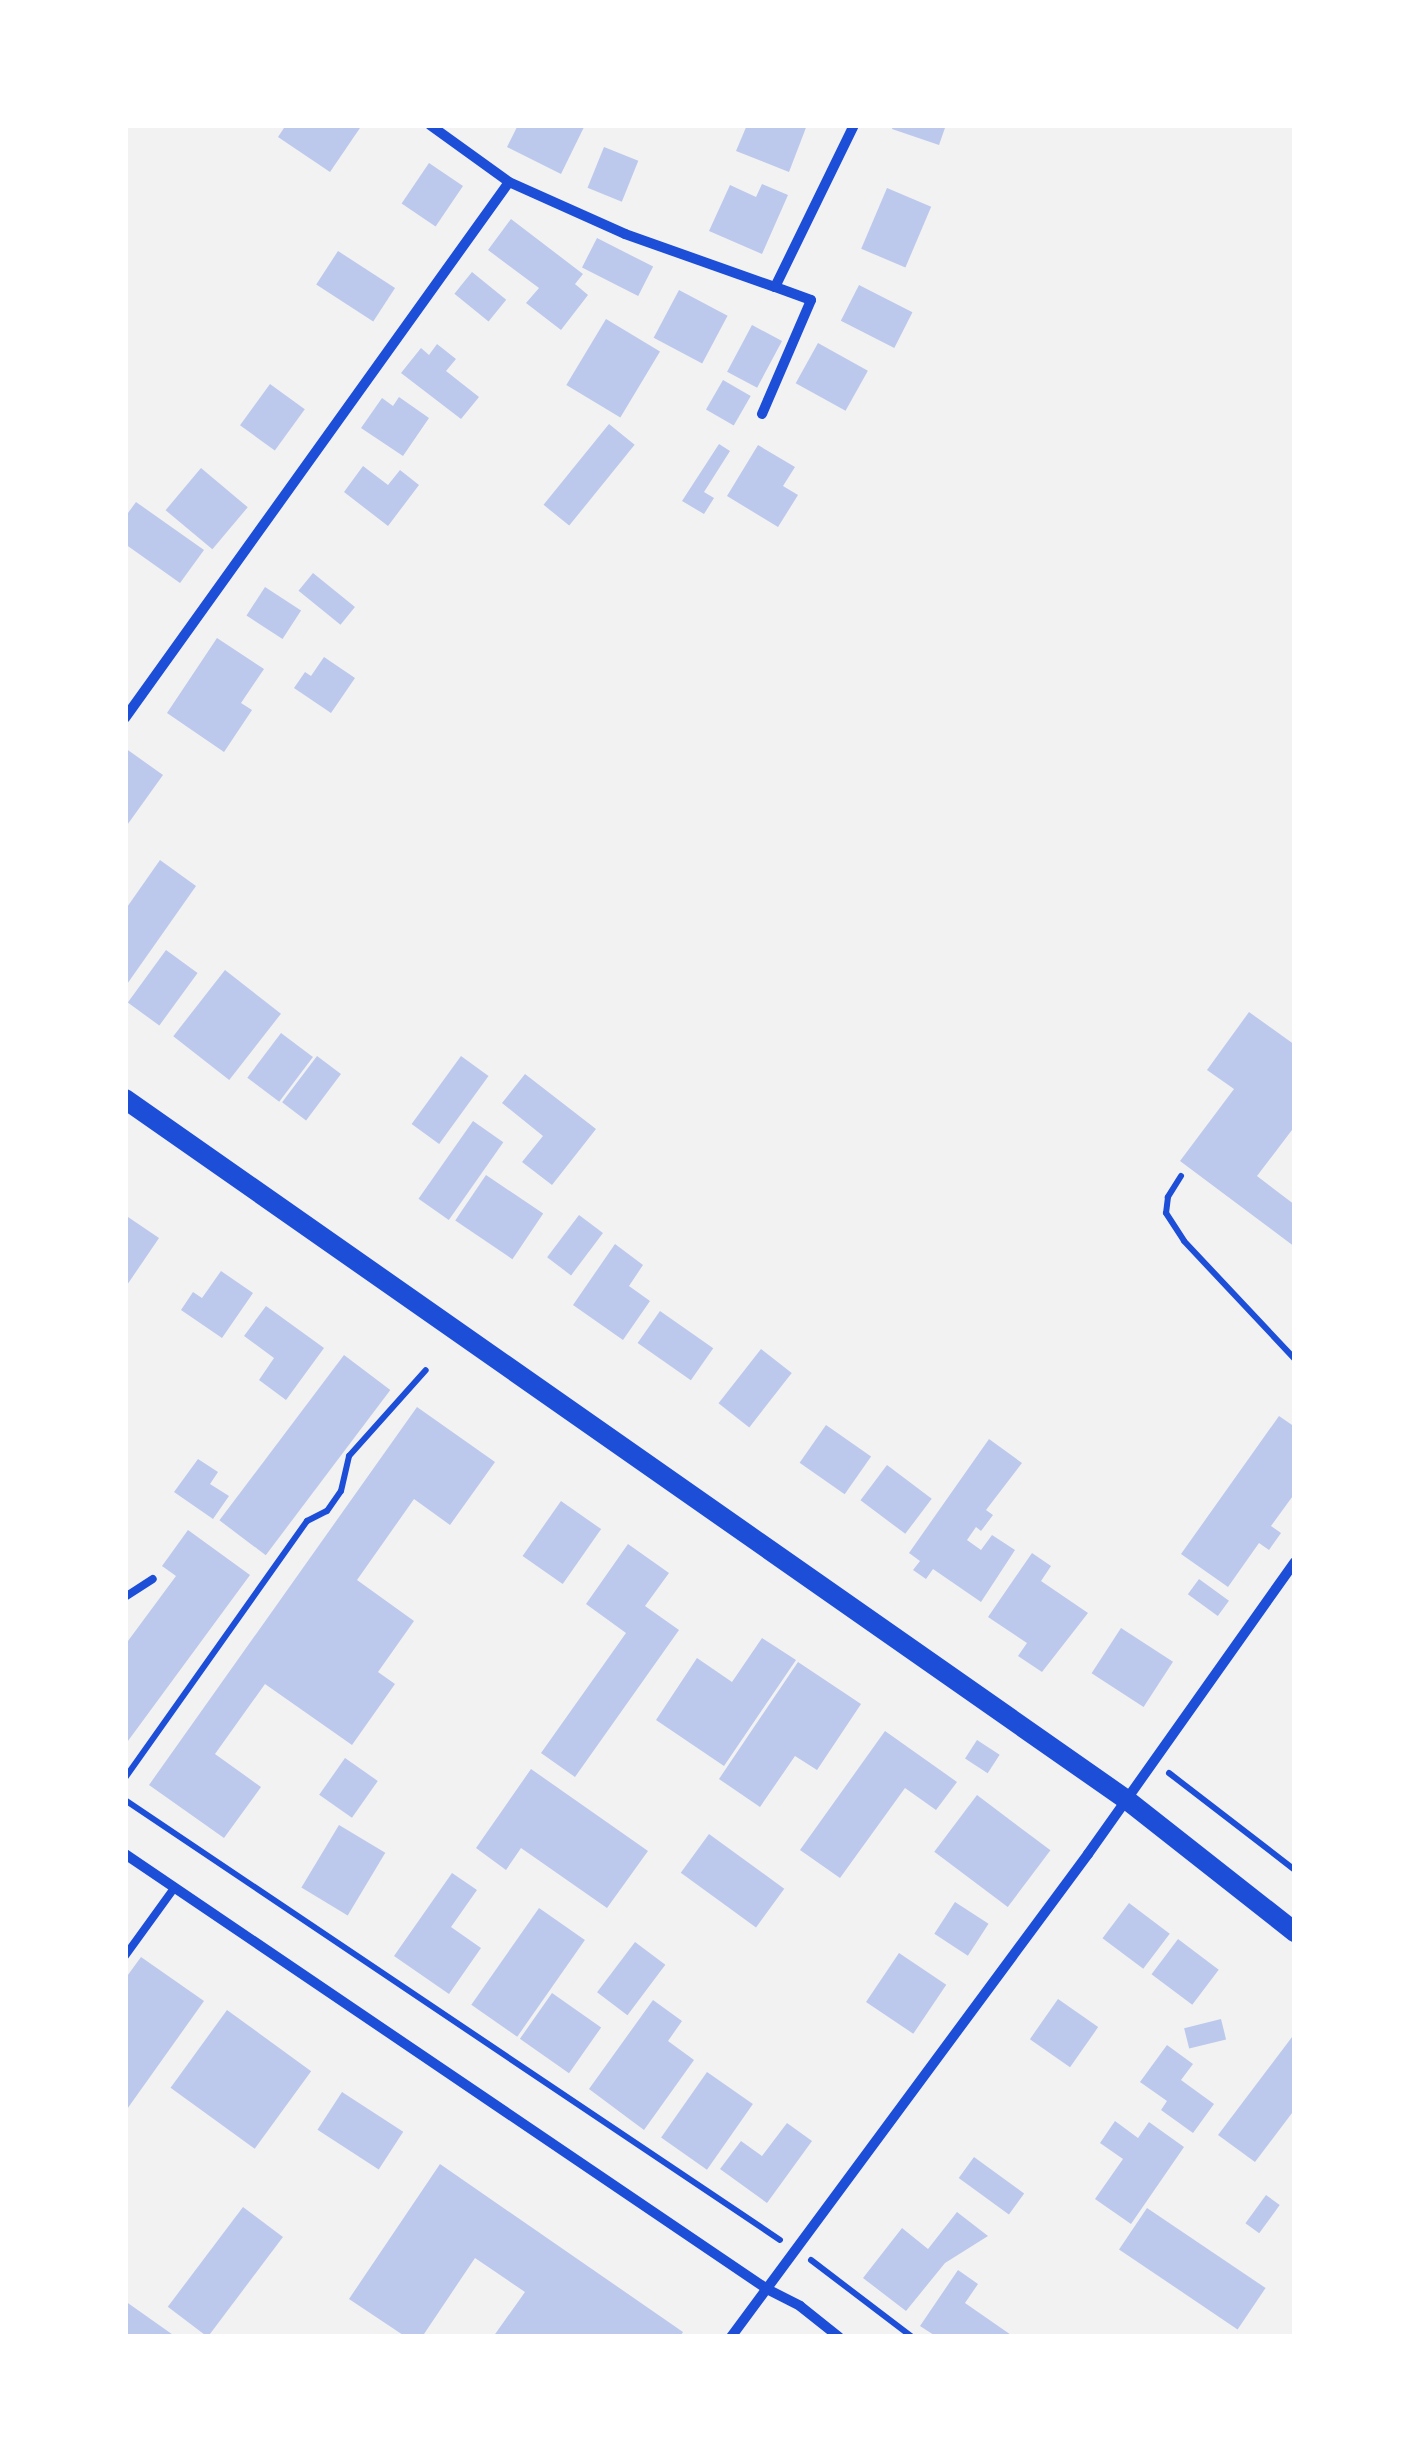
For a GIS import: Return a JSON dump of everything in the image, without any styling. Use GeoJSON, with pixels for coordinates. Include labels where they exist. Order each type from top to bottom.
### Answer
{"type":"FeatureCollection","features":[{"type":"Feature","properties":{"kind":"main road"},"geometry":{"type":"LineString","coordinates":[[125,1099],[1127,1800],[1295,1932]]}},
{"type":"Feature","properties":{"kind":"street"},"geometry":{"type":"LineString","coordinates":[[430,125],[510,182],[625,234],[811,300],[762,414]]}},
{"type":"Feature","properties":{"kind":"street"},"geometry":{"type":"LineString","coordinates":[[775,287],[854,125]]}},
{"type":"Feature","properties":{"kind":"street"},"geometry":{"type":"LineString","coordinates":[[125,718],[510,182]]}},
{"type":"Feature","properties":{"kind":"street"},"geometry":{"type":"LineString","coordinates":[[731,2337],[1127,1800],[1295,1562]]}},
{"type":"Feature","properties":{"kind":"street"},"geometry":{"type":"LineString","coordinates":[[125,1854],[767,2289],[800,2306],[839,2337]]}},
{"type":"Feature","properties":{"kind":"lane"},"geometry":{"type":"LineString","coordinates":[[125,1597],[153,1579]]}},
{"type":"Feature","properties":{"kind":"lane"},"geometry":{"type":"LineString","coordinates":[[125,1956],[174,1888]]}},
{"type":"Feature","properties":{"kind":"path"},"geometry":{"type":"LineString","coordinates":[[1181,1176],[1168,1197],[1166,1213],[1184,1241],[1295,1359]]}},
{"type":"Feature","properties":{"kind":"path"},"geometry":{"type":"LineString","coordinates":[[125,1778],[296,1537],[308,1522],[327,1510],[341,1491],[349,1456],[426,1370]]}},
{"type":"Feature","properties":{"kind":"path"},"geometry":{"type":"LineString","coordinates":[[1154,1762],[1295,1870]]}},
{"type":"Feature","properties":{"kind":"path"},"geometry":{"type":"LineString","coordinates":[[125,1800],[826,2268],[912,2337]]}},
{"type":"Feature","properties":{"kind":"building"},"geometry":{"type":"Polygon","coordinates":[[[286,125],[362,125],[330,172],[278,137],[286,125]]]}},
{"type":"Feature","properties":{"kind":"building"},"geometry":{"type":"Polygon","coordinates":[[[518,125],[585,125],[561,174],[507,147],[518,125]]]}},
{"type":"Feature","properties":{"kind":"building"},"geometry":{"type":"Polygon","coordinates":[[[747,125],[807,125],[789,172],[736,151],[747,125]]]}},
{"type":"Feature","properties":{"kind":"building"},"geometry":{"type":"Polygon","coordinates":[[[893,125],[946,125],[939,145],[892,129],[893,125]]]}},
{"type":"Feature","properties":{"kind":"building"},"geometry":{"type":"Polygon","coordinates":[[[604,147],[638,161],[622,202],[588,188],[604,147]]]}},
{"type":"Feature","properties":{"kind":"building"},"geometry":{"type":"Polygon","coordinates":[[[429,163],[463,186],[436,227],[402,204],[429,163]]]}},
{"type":"Feature","properties":{"kind":"building"},"geometry":{"type":"Polygon","coordinates":[[[762,184],[788,195],[762,254],[709,231],[730,185],[756,197],[762,184]]]}},
{"type":"Feature","properties":{"kind":"building"},"geometry":{"type":"Polygon","coordinates":[[[887,188],[931,207],[905,268],[861,249],[887,188]]]}},
{"type":"Feature","properties":{"kind":"building"},"geometry":{"type":"Polygon","coordinates":[[[511,219],[583,274],[575,284],[588,295],[561,330],[526,303],[539,288],[488,250],[511,219]]]}},
{"type":"Feature","properties":{"kind":"building"},"geometry":{"type":"Polygon","coordinates":[[[597,238],[653,267],[638,296],[582,267],[597,238]]]}},
{"type":"Feature","properties":{"kind":"building"},"geometry":{"type":"Polygon","coordinates":[[[338,251],[395,288],[373,322],[316,285],[338,251]]]}},
{"type":"Feature","properties":{"kind":"building"},"geometry":{"type":"Polygon","coordinates":[[[472,272],[506,300],[489,321],[454,294],[472,272]]]}},
{"type":"Feature","properties":{"kind":"building"},"geometry":{"type":"Polygon","coordinates":[[[859,285],[912,312],[894,348],[841,321],[859,285]]]}},
{"type":"Feature","properties":{"kind":"building"},"geometry":{"type":"Polygon","coordinates":[[[679,290],[728,316],[702,364],[654,338],[679,290]]]}},
{"type":"Feature","properties":{"kind":"building"},"geometry":{"type":"Polygon","coordinates":[[[606,319],[660,351],[620,417],[566,385],[606,319]]]}},
{"type":"Feature","properties":{"kind":"building"},"geometry":{"type":"Polygon","coordinates":[[[752,325],[782,341],[757,388],[727,372],[752,325]]]}},
{"type":"Feature","properties":{"kind":"building"},"geometry":{"type":"Polygon","coordinates":[[[818,343],[868,371],[846,411],[796,383],[818,343]]]}},
{"type":"Feature","properties":{"kind":"building"},"geometry":{"type":"Polygon","coordinates":[[[437,344],[456,359],[446,371],[479,397],[461,419],[401,373],[421,348],[429,355],[437,344]]]}},
{"type":"Feature","properties":{"kind":"building"},"geometry":{"type":"Polygon","coordinates":[[[723,380],[751,396],[734,425],[706,409],[723,380]]]}},
{"type":"Feature","properties":{"kind":"building"},"geometry":{"type":"Polygon","coordinates":[[[270,384],[305,409],[275,451],[240,425],[270,384]]]}},
{"type":"Feature","properties":{"kind":"building"},"geometry":{"type":"Polygon","coordinates":[[[399,397],[429,418],[403,456],[361,428],[382,398],[393,406],[399,397]]]}},
{"type":"Feature","properties":{"kind":"building"},"geometry":{"type":"Polygon","coordinates":[[[609,424],[635,445],[569,526],[544,505],[609,424]]]}},
{"type":"Feature","properties":{"kind":"building"},"geometry":{"type":"Polygon","coordinates":[[[719,444],[730,451],[704,492],[714,498],[704,514],[682,501],[719,444]]]}},
{"type":"Feature","properties":{"kind":"building"},"geometry":{"type":"Polygon","coordinates":[[[758,445],[795,467],[783,486],[798,495],[778,527],[727,496],[758,445]]]}},
{"type":"Feature","properties":{"kind":"building"},"geometry":{"type":"Polygon","coordinates":[[[363,466],[388,485],[400,470],[419,485],[388,526],[344,492],[363,466]]]}},
{"type":"Feature","properties":{"kind":"building"},"geometry":{"type":"Polygon","coordinates":[[[201,468],[248,507],[212,549],[166,510],[201,468]]]}},
{"type":"Feature","properties":{"kind":"building"},"geometry":{"type":"Polygon","coordinates":[[[136,502],[204,550],[180,583],[125,544],[125,517],[136,502]]]}},
{"type":"Feature","properties":{"kind":"building"},"geometry":{"type":"Polygon","coordinates":[[[313,573],[355,607],[340,625],[299,591],[313,573]]]}},
{"type":"Feature","properties":{"kind":"building"},"geometry":{"type":"Polygon","coordinates":[[[265,587],[301,610],[283,639],[246,616],[265,587]]]}},
{"type":"Feature","properties":{"kind":"building"},"geometry":{"type":"Polygon","coordinates":[[[217,638],[264,669],[241,703],[252,710],[224,752],[167,713],[217,638]]]}},
{"type":"Feature","properties":{"kind":"building"},"geometry":{"type":"Polygon","coordinates":[[[324,657],[355,678],[331,713],[294,688],[305,672],[311,676],[324,657]]]}},
{"type":"Feature","properties":{"kind":"building"},"geometry":{"type":"Polygon","coordinates":[[[125,748],[163,775],[125,828],[125,748]]]}},
{"type":"Feature","properties":{"kind":"building"},"geometry":{"type":"Polygon","coordinates":[[[160,860],[196,886],[125,987],[125,910],[160,860]]]}},
{"type":"Feature","properties":{"kind":"building"},"geometry":{"type":"Polygon","coordinates":[[[166,950],[198,973],[159,1026],[128,1003],[166,950]]]}},
{"type":"Feature","properties":{"kind":"building"},"geometry":{"type":"Polygon","coordinates":[[[225,970],[281,1014],[229,1080],[173,1036],[225,970]]]}},
{"type":"Feature","properties":{"kind":"building"},"geometry":{"type":"Polygon","coordinates":[[[1249,1012],[1295,1045],[1295,1126],[1257,1176],[1295,1205],[1295,1247],[1180,1161],[1234,1089],[1207,1070],[1249,1012]]]}},
{"type":"Feature","properties":{"kind":"building"},"geometry":{"type":"Polygon","coordinates":[[[281,1033],[313,1057],[279,1102],[247,1078],[281,1033]]]}},
{"type":"Feature","properties":{"kind":"building"},"geometry":{"type":"Polygon","coordinates":[[[317,1056],[341,1074],[306,1120],[282,1102],[317,1056]]]}},
{"type":"Feature","properties":{"kind":"building"},"geometry":{"type":"Polygon","coordinates":[[[461,1056],[489,1076],[439,1144],[412,1124],[461,1056]]]}},
{"type":"Feature","properties":{"kind":"building"},"geometry":{"type":"Polygon","coordinates":[[[525,1074],[596,1129],[552,1185],[522,1162],[543,1136],[502,1103],[525,1074]]]}},
{"type":"Feature","properties":{"kind":"building"},"geometry":{"type":"Polygon","coordinates":[[[473,1121],[503,1142],[449,1220],[419,1199],[473,1121]]]}},
{"type":"Feature","properties":{"kind":"building"},"geometry":{"type":"Polygon","coordinates":[[[486,1175],[543,1214],[512,1259],[455,1221],[486,1175]]]}},
{"type":"Feature","properties":{"kind":"building"},"geometry":{"type":"Polygon","coordinates":[[[579,1215],[603,1233],[571,1275],[547,1257],[579,1215]]]}},
{"type":"Feature","properties":{"kind":"building"},"geometry":{"type":"Polygon","coordinates":[[[128,1217],[159,1238],[125,1288],[125,1222],[128,1217]]]}},
{"type":"Feature","properties":{"kind":"building"},"geometry":{"type":"Polygon","coordinates":[[[615,1244],[643,1265],[629,1286],[650,1301],[623,1340],[573,1305],[615,1244]]]}},
{"type":"Feature","properties":{"kind":"building"},"geometry":{"type":"Polygon","coordinates":[[[221,1271],[253,1293],[222,1338],[181,1310],[193,1292],[202,1298],[221,1271]]]}},
{"type":"Feature","properties":{"kind":"building"},"geometry":{"type":"Polygon","coordinates":[[[266,1306],[324,1348],[286,1400],[259,1380],[274,1358],[244,1336],[266,1306]]]}},
{"type":"Feature","properties":{"kind":"building"},"geometry":{"type":"Polygon","coordinates":[[[660,1311],[713,1348],[691,1380],[638,1343],[660,1311]]]}},
{"type":"Feature","properties":{"kind":"building"},"geometry":{"type":"Polygon","coordinates":[[[761,1349],[792,1373],[749,1427],[719,1403],[761,1349]]]}},
{"type":"Feature","properties":{"kind":"building"},"geometry":{"type":"Polygon","coordinates":[[[344,1355],[390,1390],[266,1555],[219,1520],[344,1355]]]}},
{"type":"Feature","properties":{"kind":"building"},"geometry":{"type":"Polygon","coordinates":[[[417,1407],[495,1462],[450,1525],[414,1499],[357,1580],[414,1621],[378,1672],[395,1684],[352,1745],[265,1684],[215,1754],[261,1787],[224,1838],[149,1785],[417,1407]]]}},
{"type":"Feature","properties":{"kind":"building"},"geometry":{"type":"Polygon","coordinates":[[[1279,1416],[1295,1427],[1295,1493],[1271,1526],[1281,1533],[1269,1550],[1259,1543],[1228,1587],[1181,1554],[1279,1416]]]}},
{"type":"Feature","properties":{"kind":"building"},"geometry":{"type":"Polygon","coordinates":[[[826,1425],[871,1457],[845,1494],[800,1463],[826,1425]]]}},
{"type":"Feature","properties":{"kind":"building"},"geometry":{"type":"Polygon","coordinates":[[[989,1439],[1022,1463],[986,1510],[993,1515],[981,1531],[976,1527],[967,1540],[981,1550],[992,1535],[1015,1550],[981,1602],[933,1569],[926,1579],[913,1570],[920,1561],[909,1553],[989,1439]]]}},
{"type":"Feature","properties":{"kind":"building"},"geometry":{"type":"Polygon","coordinates":[[[198,1459],[218,1472],[210,1484],[229,1496],[213,1519],[174,1492],[198,1459]]]}},
{"type":"Feature","properties":{"kind":"building"},"geometry":{"type":"Polygon","coordinates":[[[887,1465],[932,1499],[905,1534],[861,1500],[887,1465]]]}},
{"type":"Feature","properties":{"kind":"building"},"geometry":{"type":"Polygon","coordinates":[[[561,1501],[601,1529],[563,1584],[523,1556],[561,1501]]]}},
{"type":"Feature","properties":{"kind":"building"},"geometry":{"type":"Polygon","coordinates":[[[188,1530],[250,1575],[125,1745],[125,1645],[176,1576],[162,1566],[188,1530]]]}},
{"type":"Feature","properties":{"kind":"building"},"geometry":{"type":"Polygon","coordinates":[[[628,1544],[669,1573],[645,1606],[679,1630],[575,1777],[541,1753],[626,1633],[586,1604],[628,1544]]]}},
{"type":"Feature","properties":{"kind":"building"},"geometry":{"type":"Polygon","coordinates":[[[1032,1553],[1051,1566],[1041,1581],[1088,1613],[1042,1672],[1018,1656],[1027,1643],[988,1617],[1032,1553]]]}},
{"type":"Feature","properties":{"kind":"building"},"geometry":{"type":"Polygon","coordinates":[[[1199,1579],[1229,1601],[1218,1616],[1188,1594],[1199,1579]]]}},
{"type":"Feature","properties":{"kind":"building"},"geometry":{"type":"Polygon","coordinates":[[[1121,1628],[1173,1662],[1144,1707],[1092,1673],[1121,1628]]]}},
{"type":"Feature","properties":{"kind":"building"},"geometry":{"type":"Polygon","coordinates":[[[762,1638],[796,1660],[724,1766],[656,1720],[697,1658],[732,1682],[762,1638]]]}},
{"type":"Feature","properties":{"kind":"building"},"geometry":{"type":"Polygon","coordinates":[[[798,1662],[861,1704],[817,1770],[795,1756],[760,1807],[719,1779],[798,1662]]]}},
{"type":"Feature","properties":{"kind":"building"},"geometry":{"type":"Polygon","coordinates":[[[885,1731],[957,1782],[936,1810],[905,1788],[840,1878],[800,1850],[885,1731]]]}},
{"type":"Feature","properties":{"kind":"building"},"geometry":{"type":"Polygon","coordinates":[[[977,1740],[1000,1755],[988,1773],[965,1758],[977,1740]]]}},
{"type":"Feature","properties":{"kind":"building"},"geometry":{"type":"Polygon","coordinates":[[[345,1758],[378,1781],[352,1818],[319,1795],[345,1758]]]}},
{"type":"Feature","properties":{"kind":"building"},"geometry":{"type":"Polygon","coordinates":[[[531,1769],[648,1851],[607,1908],[521,1848],[506,1870],[476,1848],[531,1769]]]}},
{"type":"Feature","properties":{"kind":"building"},"geometry":{"type":"Polygon","coordinates":[[[977,1795],[1050,1850],[1008,1907],[934,1852],[977,1795]]]}},
{"type":"Feature","properties":{"kind":"building"},"geometry":{"type":"Polygon","coordinates":[[[339,1825],[385,1853],[348,1915],[301,1888],[339,1825]]]}},
{"type":"Feature","properties":{"kind":"building"},"geometry":{"type":"Polygon","coordinates":[[[709,1834],[784,1889],[756,1927],[681,1873],[709,1834]]]}},
{"type":"Feature","properties":{"kind":"building"},"geometry":{"type":"Polygon","coordinates":[[[452,1873],[477,1890],[451,1927],[481,1948],[449,1994],[394,1956],[452,1873]]]}},
{"type":"Feature","properties":{"kind":"building"},"geometry":{"type":"Polygon","coordinates":[[[955,1902],[989,1924],[968,1956],[934,1934],[955,1902]]]}},
{"type":"Feature","properties":{"kind":"building"},"geometry":{"type":"Polygon","coordinates":[[[1129,1903],[1170,1934],[1143,1969],[1103,1938],[1129,1903]]]}},
{"type":"Feature","properties":{"kind":"building"},"geometry":{"type":"Polygon","coordinates":[[[539,1908],[585,1940],[517,2037],[471,2005],[539,1908]]]}},
{"type":"Feature","properties":{"kind":"building"},"geometry":{"type":"Polygon","coordinates":[[[1178,1939],[1219,1970],[1192,2005],[1152,1974],[1178,1939]]]}},
{"type":"Feature","properties":{"kind":"building"},"geometry":{"type":"Polygon","coordinates":[[[635,1942],[665,1965],[627,2015],[597,1992],[635,1942]]]}},
{"type":"Feature","properties":{"kind":"building"},"geometry":{"type":"Polygon","coordinates":[[[899,1953],[946,1985],[913,2034],[866,2002],[899,1953]]]}},
{"type":"Feature","properties":{"kind":"building"},"geometry":{"type":"Polygon","coordinates":[[[141,1957],[204,2001],[125,2112],[125,1979],[141,1957]]]}},
{"type":"Feature","properties":{"kind":"building"},"geometry":{"type":"Polygon","coordinates":[[[552,1993],[601,2027],[569,2073],[520,2039],[552,1993]]]}},
{"type":"Feature","properties":{"kind":"building"},"geometry":{"type":"Polygon","coordinates":[[[1058,1999],[1098,2027],[1070,2067],[1030,2039],[1058,1999]]]}},
{"type":"Feature","properties":{"kind":"building"},"geometry":{"type":"Polygon","coordinates":[[[653,2000],[682,2021],[668,2041],[694,2060],[644,2130],[589,2089],[653,2000]]]}},
{"type":"Feature","properties":{"kind":"building"},"geometry":{"type":"Polygon","coordinates":[[[227,2010],[311,2071],[255,2149],[171,2088],[227,2010]]]}},
{"type":"Feature","properties":{"kind":"building"},"geometry":{"type":"Polygon","coordinates":[[[1221,2019],[1226,2039],[1189,2049],[1184,2028],[1221,2019]]]}},
{"type":"Feature","properties":{"kind":"building"},"geometry":{"type":"Polygon","coordinates":[[[1292,2037],[1295,2109],[1255,2162],[1218,2135],[1292,2037]]]}},
{"type":"Feature","properties":{"kind":"building"},"geometry":{"type":"Polygon","coordinates":[[[1167,2045],[1193,2064],[1181,2080],[1214,2104],[1193,2133],[1161,2110],[1167,2101],[1140,2082],[1167,2045]]]}},
{"type":"Feature","properties":{"kind":"building"},"geometry":{"type":"Polygon","coordinates":[[[707,2072],[753,2104],[707,2170],[661,2138],[707,2072]]]}},
{"type":"Feature","properties":{"kind":"building"},"geometry":{"type":"Polygon","coordinates":[[[342,2092],[403,2132],[379,2169],[317,2130],[342,2092]]]}},
{"type":"Feature","properties":{"kind":"building"},"geometry":{"type":"Polygon","coordinates":[[[1115,2121],[1138,2138],[1149,2122],[1184,2147],[1131,2224],[1095,2199],[1123,2159],[1100,2143],[1115,2121]]]}},
{"type":"Feature","properties":{"kind":"building"},"geometry":{"type":"Polygon","coordinates":[[[787,2123],[812,2141],[767,2203],[720,2169],[741,2141],[762,2156],[787,2123]]]}},
{"type":"Feature","properties":{"kind":"building"},"geometry":{"type":"Polygon","coordinates":[[[974,2157],[1024,2193],[1009,2214],[959,2178],[974,2157]]]}},
{"type":"Feature","properties":{"kind":"building"},"geometry":{"type":"Polygon","coordinates":[[[440,2164],[683,2332],[680,2337],[493,2337],[525,2292],[475,2258],[422,2337],[406,2337],[349,2299],[440,2164]]]}},
{"type":"Feature","properties":{"kind":"building"},"geometry":{"type":"Polygon","coordinates":[[[1266,2195],[1280,2205],[1259,2233],[1245,2223],[1266,2195]]]}},
{"type":"Feature","properties":{"kind":"building"},"geometry":{"type":"Polygon","coordinates":[[[243,2207],[283,2237],[208,2337],[168,2307],[243,2207]]]}},
{"type":"Feature","properties":{"kind":"building"},"geometry":{"type":"Polygon","coordinates":[[[1147,2208],[1266,2288],[1238,2329],[1119,2249],[1147,2208]]]}},
{"type":"Feature","properties":{"kind":"building"},"geometry":{"type":"Polygon","coordinates":[[[957,2212],[988,2236],[945,2263],[906,2311],[863,2278],[902,2228],[928,2249],[957,2212]]]}},
{"type":"Feature","properties":{"kind":"building"},"geometry":{"type":"Polygon","coordinates":[[[958,2270],[978,2284],[965,2303],[1014,2337],[937,2337],[920,2326],[958,2270]]]}},
{"type":"Feature","properties":{"kind":"building"},"geometry":{"type":"Polygon","coordinates":[[[125,2301],[176,2337],[125,2337],[125,2301]]]}}]}
